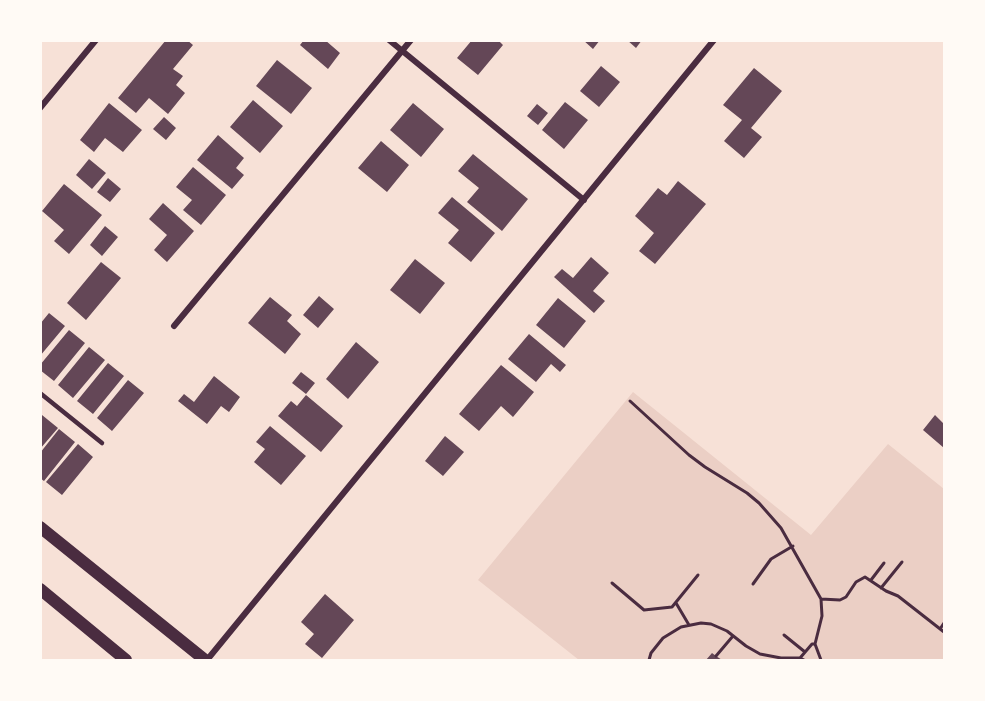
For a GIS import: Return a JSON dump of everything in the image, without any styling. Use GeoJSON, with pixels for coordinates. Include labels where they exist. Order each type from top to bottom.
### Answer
{"type":"FeatureCollection","features":[{"type":"Feature","properties":{"kind":"main road"},"geometry":{"type":"LineString","coordinates":[[40,527],[206,660]]}},
{"type":"Feature","properties":{"kind":"main road"},"geometry":{"type":"LineString","coordinates":[[40,589],[126,660]]}},
{"type":"Feature","properties":{"kind":"street"},"geometry":{"type":"LineString","coordinates":[[40,108],[96,40]]}},
{"type":"Feature","properties":{"kind":"street"},"geometry":{"type":"LineString","coordinates":[[389,40],[584,200]]}},
{"type":"Feature","properties":{"kind":"street"},"geometry":{"type":"LineString","coordinates":[[174,326],[411,40]]}},
{"type":"Feature","properties":{"kind":"street"},"geometry":{"type":"LineString","coordinates":[[206,660],[714,40]]}},
{"type":"Feature","properties":{"kind":"lane"},"geometry":{"type":"LineString","coordinates":[[40,402],[43,395],[102,443]]}},
{"type":"Feature","properties":{"kind":"path"},"geometry":{"type":"LineString","coordinates":[[630,400],[689,455],[759,503],[781,528],[821,599],[822,616],[815,644],[821,660]]}},
{"type":"Feature","properties":{"kind":"path"},"geometry":{"type":"LineString","coordinates":[[753,584],[771,559],[793,546]]}},
{"type":"Feature","properties":{"kind":"path"},"geometry":{"type":"LineString","coordinates":[[881,588],[902,562]]}},
{"type":"Feature","properties":{"kind":"path"},"geometry":{"type":"LineString","coordinates":[[871,580],[884,563]]}},
{"type":"Feature","properties":{"kind":"path"},"geometry":{"type":"LineString","coordinates":[[612,583],[644,610],[672,607],[698,575]]}},
{"type":"Feature","properties":{"kind":"path"},"geometry":{"type":"LineString","coordinates":[[821,599],[840,600],[846,597],[860,578],[865,577],[898,596],[945,632]]}},
{"type":"Feature","properties":{"kind":"path"},"geometry":{"type":"LineString","coordinates":[[676,602],[689,625]]}},
{"type":"Feature","properties":{"kind":"path"},"geometry":{"type":"LineString","coordinates":[[940,629],[945,623]]}},
{"type":"Feature","properties":{"kind":"path"},"geometry":{"type":"LineString","coordinates":[[649,660],[651,653],[663,638],[689,625],[711,624],[760,654],[781,658],[802,659],[805,652],[815,644]]}},
{"type":"Feature","properties":{"kind":"path"},"geometry":{"type":"LineString","coordinates":[[784,635],[805,652]]}},
{"type":"Feature","properties":{"kind":"path"},"geometry":{"type":"LineString","coordinates":[[716,656],[733,636]]}},
{"type":"Feature","properties":{"kind":"shaded area"},"geometry":{"type":"Polygon","coordinates":[[[633,392],[811,535],[888,444],[944,489],[944,658],[942,660],[579,660],[478,580],[633,392]]]}},
{"type":"Feature","properties":{"kind":"building"},"geometry":{"type":"Polygon","coordinates":[[[166,40],[187,40],[193,45],[173,69],[183,76],[176,85],[185,93],[168,114],[149,98],[136,113],[118,98],[166,40]]]}},
{"type":"Feature","properties":{"kind":"building"},"geometry":{"type":"Polygon","coordinates":[[[304,40],[325,40],[340,53],[328,69],[300,45],[304,40]]]}},
{"type":"Feature","properties":{"kind":"building"},"geometry":{"type":"Polygon","coordinates":[[[472,40],[498,40],[503,45],[478,75],[457,58],[472,40]]]}},
{"type":"Feature","properties":{"kind":"building"},"geometry":{"type":"Polygon","coordinates":[[[583,40],[600,40],[593,49],[583,40]]]}},
{"type":"Feature","properties":{"kind":"building"},"geometry":{"type":"Polygon","coordinates":[[[627,40],[642,40],[636,48],[627,40]]]}},
{"type":"Feature","properties":{"kind":"building"},"geometry":{"type":"Polygon","coordinates":[[[277,60],[312,88],[291,114],[256,86],[277,60]]]}},
{"type":"Feature","properties":{"kind":"building"},"geometry":{"type":"Polygon","coordinates":[[[601,66],[620,82],[599,107],[580,91],[601,66]]]}},
{"type":"Feature","properties":{"kind":"building"},"geometry":{"type":"Polygon","coordinates":[[[754,68],[782,91],[751,128],[762,137],[744,158],[724,141],[742,120],[723,105],[754,68]]]}},
{"type":"Feature","properties":{"kind":"building"},"geometry":{"type":"Polygon","coordinates":[[[253,100],[283,126],[260,153],[230,127],[253,100]]]}},
{"type":"Feature","properties":{"kind":"building"},"geometry":{"type":"Polygon","coordinates":[[[565,102],[588,120],[564,149],[542,130],[565,102]]]}},
{"type":"Feature","properties":{"kind":"building"},"geometry":{"type":"Polygon","coordinates":[[[109,103],[142,130],[123,152],[105,138],[94,152],[80,140],[109,103]]]}},
{"type":"Feature","properties":{"kind":"building"},"geometry":{"type":"Polygon","coordinates":[[[413,103],[444,129],[421,157],[390,130],[413,103]]]}},
{"type":"Feature","properties":{"kind":"building"},"geometry":{"type":"Polygon","coordinates":[[[537,104],[548,113],[538,125],[527,116],[537,104]]]}},
{"type":"Feature","properties":{"kind":"building"},"geometry":{"type":"Polygon","coordinates":[[[164,117],[176,128],[166,140],[153,129],[164,117]]]}},
{"type":"Feature","properties":{"kind":"building"},"geometry":{"type":"Polygon","coordinates":[[[218,135],[244,158],[236,168],[244,175],[232,189],[197,160],[218,135]]]}},
{"type":"Feature","properties":{"kind":"building"},"geometry":{"type":"Polygon","coordinates":[[[381,141],[409,165],[387,192],[358,168],[381,141]]]}},
{"type":"Feature","properties":{"kind":"building"},"geometry":{"type":"Polygon","coordinates":[[[473,154],[528,199],[502,231],[467,202],[479,188],[458,171],[473,154]]]}},
{"type":"Feature","properties":{"kind":"building"},"geometry":{"type":"Polygon","coordinates":[[[89,159],[106,173],[92,189],[76,175],[89,159]]]}},
{"type":"Feature","properties":{"kind":"building"},"geometry":{"type":"Polygon","coordinates":[[[193,167],[226,195],[201,225],[183,210],[192,200],[176,187],[193,167]]]}},
{"type":"Feature","properties":{"kind":"building"},"geometry":{"type":"Polygon","coordinates":[[[108,178],[121,189],[110,202],[97,192],[108,178]]]}},
{"type":"Feature","properties":{"kind":"building"},"geometry":{"type":"Polygon","coordinates":[[[678,181],[706,204],[655,264],[639,251],[654,233],[635,216],[658,188],[667,195],[678,181]]]}},
{"type":"Feature","properties":{"kind":"building"},"geometry":{"type":"Polygon","coordinates":[[[64,184],[102,215],[69,254],[54,241],[64,230],[42,211],[64,184]]]}},
{"type":"Feature","properties":{"kind":"building"},"geometry":{"type":"Polygon","coordinates":[[[452,197],[495,233],[471,262],[448,243],[459,230],[438,213],[452,197]]]}},
{"type":"Feature","properties":{"kind":"building"},"geometry":{"type":"Polygon","coordinates":[[[163,203],[194,231],[167,262],[154,250],[167,235],[149,219],[163,203]]]}},
{"type":"Feature","properties":{"kind":"building"},"geometry":{"type":"Polygon","coordinates":[[[105,226],[118,237],[102,256],[90,245],[105,226]]]}},
{"type":"Feature","properties":{"kind":"building"},"geometry":{"type":"Polygon","coordinates":[[[591,257],[609,273],[593,291],[605,301],[594,313],[554,277],[562,269],[573,278],[591,257]]]}},
{"type":"Feature","properties":{"kind":"building"},"geometry":{"type":"Polygon","coordinates":[[[415,259],[445,283],[420,314],[390,290],[415,259]]]}},
{"type":"Feature","properties":{"kind":"building"},"geometry":{"type":"Polygon","coordinates":[[[101,262],[121,278],[86,320],[67,303],[101,262]]]}},
{"type":"Feature","properties":{"kind":"building"},"geometry":{"type":"Polygon","coordinates":[[[319,296],[334,309],[318,328],[303,315],[319,296]]]}},
{"type":"Feature","properties":{"kind":"building"},"geometry":{"type":"Polygon","coordinates":[[[270,297],[292,315],[287,321],[301,334],[285,354],[248,323],[270,297]]]}},
{"type":"Feature","properties":{"kind":"building"},"geometry":{"type":"Polygon","coordinates":[[[558,298],[586,321],[564,348],[536,325],[558,298]]]}},
{"type":"Feature","properties":{"kind":"building"},"geometry":{"type":"Polygon","coordinates":[[[49,313],[65,326],[40,356],[40,324],[49,313]]]}},
{"type":"Feature","properties":{"kind":"building"},"geometry":{"type":"Polygon","coordinates":[[[69,330],[85,343],[54,381],[40,370],[40,365],[69,330]]]}},
{"type":"Feature","properties":{"kind":"building"},"geometry":{"type":"Polygon","coordinates":[[[529,334],[566,365],[560,372],[551,364],[536,382],[508,359],[529,334]]]}},
{"type":"Feature","properties":{"kind":"building"},"geometry":{"type":"Polygon","coordinates":[[[356,342],[379,362],[348,399],[326,379],[356,342]]]}},
{"type":"Feature","properties":{"kind":"building"},"geometry":{"type":"Polygon","coordinates":[[[89,347],[105,360],[73,398],[58,385],[89,347]]]}},
{"type":"Feature","properties":{"kind":"building"},"geometry":{"type":"Polygon","coordinates":[[[108,363],[124,376],[93,414],[77,401],[108,363]]]}},
{"type":"Feature","properties":{"kind":"building"},"geometry":{"type":"Polygon","coordinates":[[[501,365],[534,392],[513,417],[501,406],[479,431],[459,414],[501,365]]]}},
{"type":"Feature","properties":{"kind":"building"},"geometry":{"type":"Polygon","coordinates":[[[301,372],[315,383],[306,394],[292,383],[301,372]]]}},
{"type":"Feature","properties":{"kind":"building"},"geometry":{"type":"Polygon","coordinates":[[[214,376],[240,397],[229,412],[221,406],[207,424],[178,401],[184,394],[194,402],[214,376]]]}},
{"type":"Feature","properties":{"kind":"building"},"geometry":{"type":"Polygon","coordinates":[[[128,380],[144,393],[112,431],[97,418],[128,380]]]}},
{"type":"Feature","properties":{"kind":"building"},"geometry":{"type":"Polygon","coordinates":[[[306,395],[343,426],[321,452],[278,416],[291,401],[297,406],[306,395]]]}},
{"type":"Feature","properties":{"kind":"building"},"geometry":{"type":"Polygon","coordinates":[[[42,415],[58,428],[40,449],[40,417],[42,415]]]}},
{"type":"Feature","properties":{"kind":"building"},"geometry":{"type":"Polygon","coordinates":[[[935,415],[944,424],[944,448],[923,430],[935,415]]]}},
{"type":"Feature","properties":{"kind":"building"},"geometry":{"type":"Polygon","coordinates":[[[270,426],[306,456],[281,485],[254,462],[265,449],[256,442],[270,426]]]}},
{"type":"Feature","properties":{"kind":"building"},"geometry":{"type":"Polygon","coordinates":[[[59,429],[75,442],[44,481],[40,478],[40,453],[59,429]]]}},
{"type":"Feature","properties":{"kind":"building"},"geometry":{"type":"Polygon","coordinates":[[[445,436],[464,452],[443,476],[425,461],[445,436]]]}},
{"type":"Feature","properties":{"kind":"building"},"geometry":{"type":"Polygon","coordinates":[[[78,444],[93,457],[62,495],[46,482],[78,444]]]}},
{"type":"Feature","properties":{"kind":"building"},"geometry":{"type":"Polygon","coordinates":[[[325,594],[354,620],[322,658],[305,644],[314,634],[301,622],[325,594]]]}},
{"type":"Feature","properties":{"kind":"building"},"geometry":{"type":"Polygon","coordinates":[[[712,653],[716,656],[722,660],[706,660],[712,653]]]}}]}
